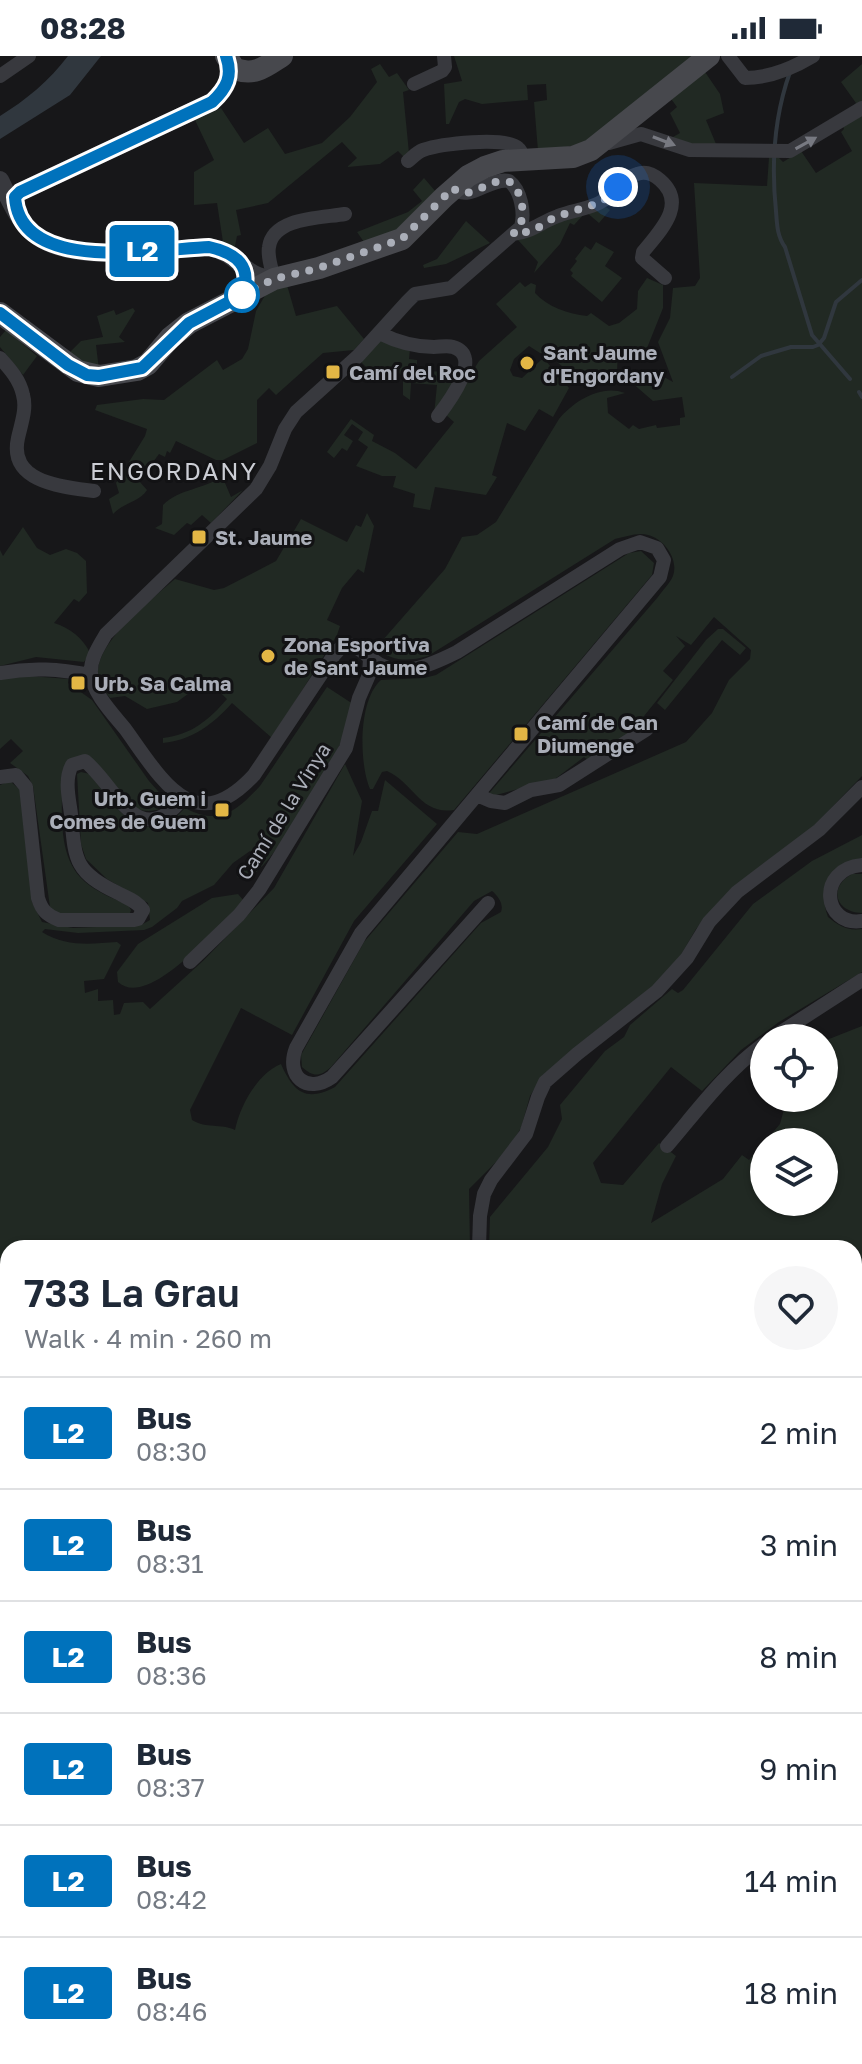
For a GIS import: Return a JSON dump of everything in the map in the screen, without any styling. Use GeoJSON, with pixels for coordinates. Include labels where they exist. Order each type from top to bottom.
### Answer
{"type":"FeatureCollection","features":[{"type":"Feature","properties":{"kind":"main road"},"geometry":{"type":"LineString","coordinates":[[0,313],[68,365],[87,375],[99,376],[142,368],[189,323],[274,279],[319,268],[402,239],[453,188],[468,176],[494,163],[573,157],[591,150],[709,56]]}},
{"type":"Feature","properties":{"kind":"main road"},"geometry":{"type":"LineString","coordinates":[[227,60],[235,69],[251,73],[276,60]]}},
{"type":"Feature","properties":{"kind":"street"},"geometry":{"type":"LineString","coordinates":[[0,76],[29,56]]}},
{"type":"Feature","properties":{"kind":"street"},"geometry":{"type":"LineString","coordinates":[[414,84],[442,71],[445,67],[444,56]]}},
{"type":"Feature","properties":{"kind":"street"},"geometry":{"type":"LineString","coordinates":[[728,56],[745,78],[758,78],[783,70],[813,56]]}},
{"type":"Feature","properties":{"kind":"street"},"geometry":{"type":"LineString","coordinates":[[16,212],[15,197],[20,192],[212,102],[228,83],[230,73],[227,60]]}},
{"type":"Feature","properties":{"kind":"street"},"geometry":{"type":"LineString","coordinates":[[591,150],[641,134],[690,150],[771,151],[798,148],[862,108]]}},
{"type":"Feature","properties":{"kind":"street"},"geometry":{"type":"LineString","coordinates":[[408,161],[419,151],[449,143],[511,144],[521,151],[523,159]]}},
{"type":"Feature","properties":{"kind":"street"},"geometry":{"type":"LineString","coordinates":[[513,234],[533,231],[555,217],[602,202],[624,179],[641,172],[653,174],[669,190],[672,214],[643,252],[642,258],[665,278]]}},
{"type":"Feature","properties":{"kind":"street"},"geometry":{"type":"LineString","coordinates":[[453,188],[459,193],[469,194],[492,181],[502,179],[514,184],[523,221],[521,227],[451,288],[415,294],[296,412],[265,475],[247,499],[106,634],[95,656],[91,675],[108,707],[164,784],[195,804],[211,804],[227,799],[240,790],[270,754],[340,647],[348,644],[358,647],[387,669],[433,664],[620,549],[640,542],[650,544],[662,553],[664,560],[660,577],[351,946],[296,1048],[292,1062],[297,1077],[316,1085],[332,1077],[488,903]]}},
{"type":"Feature","properties":{"kind":"street"},"geometry":{"type":"LineString","coordinates":[[0,180],[16,212],[39,238],[83,252],[209,247],[234,257],[258,278],[274,279],[268,250],[278,231],[297,222],[345,214]]}},
{"type":"Feature","properties":{"kind":"street"},"geometry":{"type":"LineString","coordinates":[[242,295],[247,281],[244,268]]}},
{"type":"Feature","properties":{"kind":"street"},"geometry":{"type":"LineString","coordinates":[[379,333],[411,345],[451,346],[465,358],[454,395],[438,416]]}},
{"type":"Feature","properties":{"kind":"street"},"geometry":{"type":"LineString","coordinates":[[0,358],[14,374],[25,405],[16,443],[19,462],[36,479],[94,491]]}},
{"type":"Feature","properties":{"kind":"street","name":"Camí de la Vinya"},"geometry":{"type":"LineString","coordinates":[[190,962],[239,915],[259,890],[346,748],[359,698],[369,675],[370,658]]}},
{"type":"Feature","properties":{"kind":"street"},"geometry":{"type":"LineString","coordinates":[[0,673],[54,668],[91,675]]}},
{"type":"Feature","properties":{"kind":"street"},"geometry":{"type":"LineString","coordinates":[[477,795],[505,803],[531,790],[559,785],[647,729]]}},
{"type":"Feature","properties":{"kind":"street"},"geometry":{"type":"LineString","coordinates":[[0,777],[16,775],[26,787],[38,898],[42,909],[59,920],[134,920],[143,910],[138,903],[102,885],[82,870],[74,847],[68,781],[72,765],[85,761],[124,808],[138,817],[148,819],[166,815],[183,798]]}},
{"type":"Feature","properties":{"kind":"street"},"geometry":{"type":"LineString","coordinates":[[479,1240],[484,1194],[526,1134],[545,1082],[657,991],[680,967],[709,922],[737,892],[819,830],[862,787]]}},
{"type":"Feature","properties":{"kind":"street"},"geometry":{"type":"LineString","coordinates":[[862,865],[846,868],[838,875],[830,884],[829,895],[832,906],[845,920],[862,921]]}},
{"type":"Feature","properties":{"kind":"street"},"geometry":{"type":"LineString","coordinates":[[794,1024],[862,980]]}},
{"type":"Feature","properties":{"kind":"street"},"geometry":{"type":"LineString","coordinates":[[667,1146],[750,1054]]}},
{"type":"Feature","properties":{"kind":"shaded area"},"geometry":{"type":"Polygon","coordinates":[[[68,56],[101,56],[70,95],[0,139],[0,116],[37,89],[68,56]]]}},
{"type":"Feature","properties":{"kind":"shaded area"},"geometry":{"type":"Polygon","coordinates":[[[454,56],[697,56],[585,144],[538,151],[534,102],[547,100],[546,84],[527,85],[528,100],[482,104],[465,99],[459,102],[449,124],[446,124],[444,84],[462,81],[454,56]]]}},
{"type":"Feature","properties":{"kind":"shaded area"},"geometry":{"type":"Polygon","coordinates":[[[380,64],[389,77],[397,73],[409,90],[403,92],[409,153],[405,158],[398,151],[380,164],[347,167],[357,158],[342,142],[268,203],[236,210],[241,235],[237,236],[234,251],[223,242],[217,203],[194,205],[194,172],[214,160],[195,120],[221,108],[244,143],[268,128],[285,154],[322,143],[350,117],[377,82],[371,69],[380,64]]]}},
{"type":"Feature","properties":{"kind":"shaded area"},"geometry":{"type":"Polygon","coordinates":[[[862,64],[862,776],[808,832],[723,897],[659,981],[543,1075],[530,1096],[521,1128],[507,1151],[469,1189],[470,1240],[0,1240],[0,785],[10,781],[20,790],[32,902],[42,922],[73,928],[141,925],[150,920],[148,903],[107,879],[86,859],[81,844],[77,774],[90,774],[121,812],[141,825],[166,827],[185,808],[208,816],[226,814],[260,786],[327,687],[353,704],[342,739],[326,772],[284,839],[256,872],[245,880],[237,877],[255,855],[250,851],[233,863],[214,885],[182,901],[177,908],[144,930],[78,933],[45,929],[42,932],[69,942],[117,942],[121,945],[104,979],[84,981],[85,993],[98,989],[98,1001],[113,1000],[114,1015],[120,1014],[124,1003],[143,1002],[150,1009],[204,960],[274,888],[345,764],[362,801],[353,856],[372,811],[378,811],[385,780],[437,824],[354,921],[292,1035],[241,1008],[190,1110],[192,1120],[198,1123],[235,1130],[241,1111],[257,1083],[281,1064],[290,1081],[301,1092],[316,1094],[335,1087],[481,923],[501,912],[500,900],[492,891],[474,901],[331,1067],[316,1074],[302,1067],[301,1055],[364,942],[458,832],[477,834],[686,742],[712,713],[729,680],[750,659],[751,650],[714,617],[691,645],[676,636],[685,646],[663,671],[673,680],[632,731],[595,766],[584,757],[555,779],[485,798],[668,584],[674,570],[669,551],[660,541],[648,535],[636,534],[615,539],[428,656],[400,659],[375,649],[445,569],[462,537],[477,535],[496,522],[559,419],[572,406],[589,396],[616,391],[625,393],[607,398],[608,413],[629,429],[633,425],[639,429],[680,425],[680,418],[685,417],[682,397],[653,401],[631,382],[618,380],[664,377],[673,382],[658,342],[670,318],[673,288],[695,286],[700,278],[694,183],[767,186],[769,157],[779,158],[783,162],[801,151],[816,173],[852,151],[841,132],[844,129],[840,117],[856,103],[841,82],[862,64]]]}},
{"type":"Feature","properties":{"kind":"shaded area"},"geometry":{"type":"Polygon","coordinates":[[[703,69],[720,94],[724,113],[706,120],[716,144],[666,141],[680,133],[670,113],[677,107],[669,96],[703,69]]]}},
{"type":"Feature","properties":{"kind":"shaded area"},"geometry":{"type":"Polygon","coordinates":[[[424,178],[436,192],[406,225],[366,245],[357,232],[408,212],[422,201],[413,190],[424,178]]]}},
{"type":"Feature","properties":{"kind":"shaded area"},"geometry":{"type":"Polygon","coordinates":[[[606,207],[610,210],[599,223],[586,212],[606,207]]]}},
{"type":"Feature","properties":{"kind":"shaded area"},"geometry":{"type":"Polygon","coordinates":[[[586,212],[574,225],[570,223],[560,244],[534,273],[538,262],[518,240],[586,212]]]}},
{"type":"Feature","properties":{"kind":"shaded area"},"geometry":{"type":"Polygon","coordinates":[[[466,221],[490,243],[446,264],[424,268],[423,265],[437,259],[466,221]]]}},
{"type":"Feature","properties":{"kind":"shaded area"},"geometry":{"type":"Polygon","coordinates":[[[596,242],[614,252],[605,266],[622,278],[602,302],[571,276],[573,273],[570,270],[585,246],[591,250],[596,242]]]}},
{"type":"Feature","properties":{"kind":"shaded area"},"geometry":{"type":"Polygon","coordinates":[[[647,278],[663,285],[663,308],[647,348],[618,347],[617,373],[578,379],[547,354],[529,346],[514,359],[510,370],[513,376],[522,378],[541,360],[545,360],[569,388],[553,417],[539,409],[525,431],[507,423],[492,475],[497,477],[486,495],[435,487],[430,510],[413,507],[415,494],[393,487],[396,476],[382,476],[356,466],[368,447],[358,440],[363,432],[352,424],[344,435],[353,441],[347,451],[342,448],[334,458],[327,452],[351,419],[374,435],[372,441],[416,469],[454,422],[446,415],[479,361],[517,327],[496,304],[520,282],[525,287],[531,283],[536,285],[535,293],[552,306],[580,315],[591,313],[609,326],[619,323],[637,309],[638,291],[647,278]]]}},
{"type":"Feature","properties":{"kind":"shaded area"},"geometry":{"type":"Polygon","coordinates":[[[287,285],[296,316],[337,306],[364,339],[354,350],[323,353],[276,395],[269,388],[257,400],[257,443],[223,460],[216,460],[176,441],[170,453],[167,451],[165,457],[159,454],[139,481],[147,490],[144,494],[113,514],[109,499],[119,493],[116,483],[147,429],[95,410],[97,405],[143,399],[164,400],[217,360],[223,370],[242,359],[248,349],[256,311],[267,292],[287,285]]]}},
{"type":"Feature","properties":{"kind":"shaded area"},"geometry":{"type":"Polygon","coordinates":[[[133,308],[135,311],[119,337],[125,342],[96,345],[99,370],[68,354],[81,341],[103,337],[97,316],[114,310],[116,315],[133,308]]]}},
{"type":"Feature","properties":{"kind":"shaded area"},"geometry":{"type":"Polygon","coordinates":[[[6,330],[37,356],[23,375],[0,347],[0,337],[6,330]]]}},
{"type":"Feature","properties":{"kind":"shaded area"},"geometry":{"type":"Polygon","coordinates":[[[380,340],[410,349],[409,359],[417,360],[417,370],[456,373],[456,379],[434,415],[437,385],[411,383],[410,400],[403,395],[403,377],[397,371],[388,369],[378,379],[361,362],[380,340]]]}},
{"type":"Feature","properties":{"kind":"shaded area"},"geometry":{"type":"Polygon","coordinates":[[[222,476],[231,497],[243,490],[211,523],[202,515],[174,535],[155,528],[162,524],[163,505],[170,499],[222,476]]]}},
{"type":"Feature","properties":{"kind":"shaded area"},"geometry":{"type":"Polygon","coordinates":[[[367,513],[374,526],[364,573],[358,569],[342,588],[327,620],[340,626],[337,635],[272,738],[232,703],[202,730],[163,743],[163,738],[182,734],[199,725],[227,699],[207,680],[177,702],[147,709],[125,696],[110,698],[105,692],[98,669],[108,644],[141,608],[175,579],[214,590],[224,588],[276,561],[301,519],[347,542],[356,525],[361,527],[367,513]]]}},
{"type":"Feature","properties":{"kind":"shaded area"},"geometry":{"type":"Polygon","coordinates":[[[23,527],[37,548],[50,555],[66,549],[86,561],[87,593],[79,602],[74,599],[54,623],[71,631],[84,643],[90,653],[84,662],[36,657],[0,666],[0,550],[3,556],[23,527]]]}},
{"type":"Feature","properties":{"kind":"shaded area"},"geometry":{"type":"Polygon","coordinates":[[[641,551],[654,563],[652,575],[454,810],[433,808],[387,771],[382,772],[373,789],[370,789],[364,764],[363,732],[368,702],[381,680],[436,675],[629,553],[641,551]]]}},
{"type":"Feature","properties":{"kind":"shaded area"},"geometry":{"type":"Polygon","coordinates":[[[718,629],[723,629],[746,648],[740,655],[722,640],[665,710],[657,703],[718,629]]]}},
{"type":"Feature","properties":{"kind":"shaded area"},"geometry":{"type":"Polygon","coordinates":[[[29,676],[69,679],[68,683],[92,700],[166,800],[165,807],[152,811],[132,806],[116,791],[95,762],[62,775],[63,834],[71,862],[78,875],[89,885],[128,905],[130,913],[55,913],[50,907],[33,786],[28,776],[10,763],[23,751],[11,739],[0,749],[0,679],[29,676]]]}},
{"type":"Feature","properties":{"kind":"shaded area"},"geometry":{"type":"Polygon","coordinates":[[[862,835],[862,858],[835,871],[829,878],[824,896],[828,917],[844,927],[862,929],[862,972],[776,1024],[750,1024],[750,1043],[702,1091],[671,1067],[593,1163],[601,1183],[623,1185],[659,1143],[676,1156],[662,1184],[651,1223],[723,1179],[742,1155],[750,1159],[750,1216],[838,1216],[838,1128],[776,1128],[783,1112],[838,1112],[838,1035],[862,1026],[862,1240],[489,1240],[490,1217],[548,1147],[562,1119],[560,1105],[605,1051],[624,1037],[630,1025],[672,989],[678,993],[753,904],[812,861],[862,835]]]}},
{"type":"Feature","properties":{"kind":"shaded area"},"geometry":{"type":"Polygon","coordinates":[[[852,874],[862,874],[862,913],[846,908],[838,898],[840,885],[852,874]]]}},
{"type":"Feature","properties":{"kind":"shaded area"},"geometry":{"type":"Polygon","coordinates":[[[238,894],[244,901],[203,944],[166,975],[148,985],[131,988],[118,982],[117,972],[138,944],[212,898],[238,894]]]}},
{"type":"Feature","properties":{"kind":"waterway"},"geometry":{"type":"LineString","coordinates":[[790,72],[780,106],[775,140],[778,230],[812,335],[850,379]]}},
{"type":"Feature","properties":{"kind":"waterway"},"geometry":{"type":"LineString","coordinates":[[732,377],[761,356],[791,347],[818,345],[824,338],[836,302],[862,280]]}},
{"type":"Feature","properties":{"kind":"waterway"},"geometry":{"type":"LineString","coordinates":[[859,392],[862,397]]}},
{"type":"Feature","properties":{"kind":"bus line","name":"L2"},"geometry":{"type":"LineString","coordinates":[[0,313],[68,365],[87,375],[99,376],[142,368],[189,323],[242,295],[247,274],[234,257],[222,250],[209,247],[83,252],[39,238],[16,212],[15,197],[20,192],[212,102],[228,83],[230,73],[226,56]]}},
{"type":"Feature","properties":{"kind":"place","name":"Sant Jaume d'Engordany"},"geometry":{"type":"Point","coordinates":[527,363]}},
{"type":"Feature","properties":{"kind":"place","name":"Camí del Roc"},"geometry":{"type":"Point","coordinates":[333,372]}},
{"type":"Feature","properties":{"kind":"place","name":"St. Jaume"},"geometry":{"type":"Point","coordinates":[199,537]}},
{"type":"Feature","properties":{"kind":"place","name":"Zona Esportiva de Sant Jaume"},"geometry":{"type":"Point","coordinates":[268,656]}},
{"type":"Feature","properties":{"kind":"place","name":"Urb. Sa Calma"},"geometry":{"type":"Point","coordinates":[78,683]}},
{"type":"Feature","properties":{"kind":"place","name":"Camí de Can Diumenge"},"geometry":{"type":"Point","coordinates":[521,734]}},
{"type":"Feature","properties":{"kind":"place","name":"Urb. Guem i Comes de Guem"},"geometry":{"type":"Point","coordinates":[222,810]}},
{"type":"Feature","properties":{"kind":"district","name":"ENGORDANY"},"geometry":{"type":"Point","coordinates":[174,470]}},
{"type":"Feature","properties":{"kind":"route"},"geometry":{"type":"LineString","coordinates":[[242,295],[274,279],[319,268],[402,239],[453,188],[459,193],[469,194],[492,181],[502,179],[514,184],[523,221],[513,234],[533,231],[555,217],[602,202],[618,187]]}}]}
